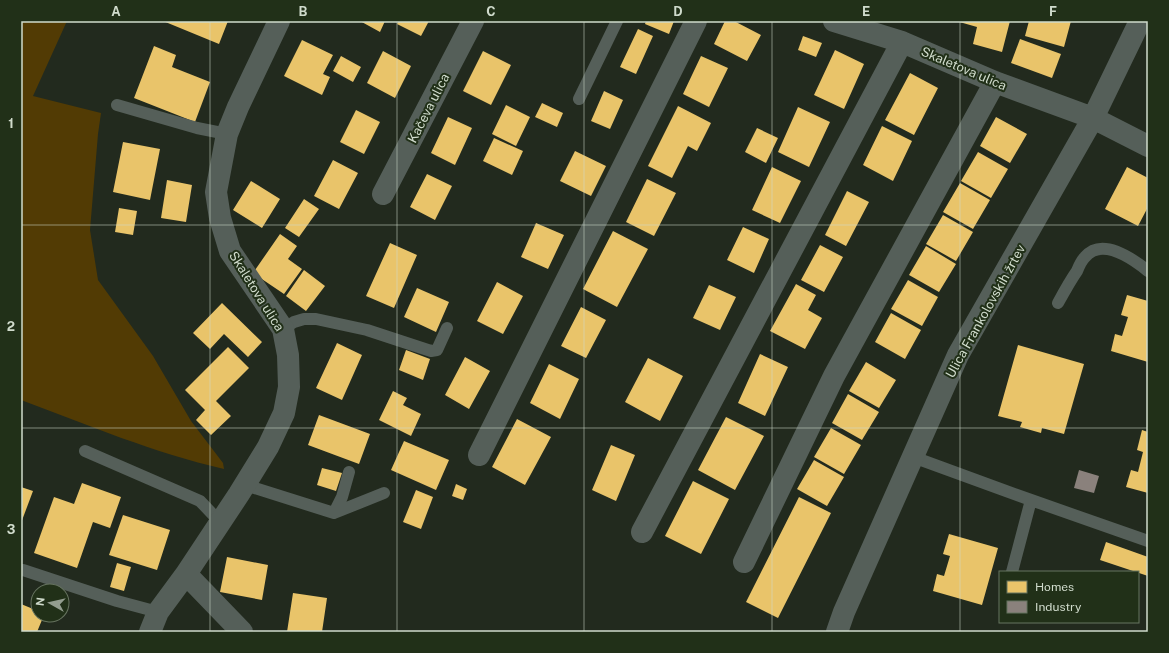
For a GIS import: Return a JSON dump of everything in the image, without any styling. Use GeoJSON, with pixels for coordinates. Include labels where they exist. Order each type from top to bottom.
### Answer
{"type":"FeatureCollection","features":[{"type":"Feature","properties":{"kind":"street","name":"Skaletova ulica"},"geometry":{"type":"LineString","coordinates":[[150,632],[158,612],[186,574],[268,447],[284,413],[289,387],[288,354],[283,330],[230,251],[220,218],[216,192],[227,134],[238,107],[279,21]]}},
{"type":"Feature","properties":{"kind":"street","name":"Kačeva ulica"},"geometry":{"type":"LineString","coordinates":[[383,194],[473,21]]}},
{"type":"Feature","properties":{"kind":"street"},"geometry":{"type":"LineString","coordinates":[[479,454],[696,21]]}},
{"type":"Feature","properties":{"kind":"street","name":"Skaletova ulica"},"geometry":{"type":"LineString","coordinates":[[834,21],[902,42],[995,82],[1093,118],[1148,146]]}},
{"type":"Feature","properties":{"kind":"street","name":"Ulica Frankolovskih žrtev"},"geometry":{"type":"LineString","coordinates":[[837,632],[844,612],[958,355],[1093,118],[1140,21]]}},
{"type":"Feature","properties":{"kind":"street"},"geometry":{"type":"LineString","coordinates":[[642,532],[902,42]]}},
{"type":"Feature","properties":{"kind":"street"},"geometry":{"type":"LineString","coordinates":[[744,562],[834,376],[995,82]]}},
{"type":"Feature","properties":{"kind":"street"},"geometry":{"type":"LineString","coordinates":[[186,574],[242,632]]}},
{"type":"Feature","properties":{"kind":"lane"},"geometry":{"type":"LineString","coordinates":[[579,99],[617,21]]}},
{"type":"Feature","properties":{"kind":"lane"},"geometry":{"type":"LineString","coordinates":[[117,105],[197,128],[227,134]]}},
{"type":"Feature","properties":{"kind":"lane"},"geometry":{"type":"LineString","coordinates":[[1058,303],[1085,257],[1094,250],[1104,249],[1120,253],[1134,260],[1148,271]]}},
{"type":"Feature","properties":{"kind":"lane"},"geometry":{"type":"LineString","coordinates":[[283,330],[294,322],[304,319],[316,319],[367,330],[431,351],[437,350],[447,328]]}},
{"type":"Feature","properties":{"kind":"lane"},"geometry":{"type":"LineString","coordinates":[[85,451],[200,501],[220,522]]}},
{"type":"Feature","properties":{"kind":"lane"},"geometry":{"type":"LineString","coordinates":[[913,457],[1148,541]]}},
{"type":"Feature","properties":{"kind":"lane"},"geometry":{"type":"LineString","coordinates":[[334,512],[342,498],[349,472]]}},
{"type":"Feature","properties":{"kind":"lane"},"geometry":{"type":"LineString","coordinates":[[244,485],[334,512],[384,493]]}},
{"type":"Feature","properties":{"kind":"lane"},"geometry":{"type":"LineString","coordinates":[[1012,571],[1031,500]]}},
{"type":"Feature","properties":{"kind":"lane"},"geometry":{"type":"LineString","coordinates":[[23,570],[117,601],[158,612]]}},
{"type":"Feature","properties":{"kind":"shaded area"},"geometry":{"type":"Polygon","coordinates":[[[21,21],[67,21],[33,96],[101,113],[90,230],[98,280],[153,356],[191,421],[223,463],[224,469],[147,447],[21,400],[21,21]]]}},
{"type":"Feature","properties":{"kind":"building: Homes"},"geometry":{"type":"Polygon","coordinates":[[[163,21],[228,21],[219,44],[163,21]]]}},
{"type":"Feature","properties":{"kind":"building: Homes"},"geometry":{"type":"Polygon","coordinates":[[[360,21],[385,21],[380,32],[360,21]]]}},
{"type":"Feature","properties":{"kind":"building: Homes"},"geometry":{"type":"Polygon","coordinates":[[[399,21],[429,21],[421,36],[397,24],[399,21]]]}},
{"type":"Feature","properties":{"kind":"building: Homes"},"geometry":{"type":"Polygon","coordinates":[[[646,21],[674,21],[669,34],[645,24],[646,21]]]}},
{"type":"Feature","properties":{"kind":"building: Homes"},"geometry":{"type":"Polygon","coordinates":[[[725,21],[734,21],[761,35],[747,61],[714,44],[725,21]]]}},
{"type":"Feature","properties":{"kind":"building: Homes"},"geometry":{"type":"Polygon","coordinates":[[[956,21],[1010,21],[1002,52],[973,44],[977,27],[956,21]]]}},
{"type":"Feature","properties":{"kind":"building: Homes"},"geometry":{"type":"Polygon","coordinates":[[[1029,21],[1071,21],[1064,47],[1025,36],[1029,21]]]}},
{"type":"Feature","properties":{"kind":"building: Homes"},"geometry":{"type":"Polygon","coordinates":[[[638,29],[653,36],[636,74],[620,67],[638,29]]]}},
{"type":"Feature","properties":{"kind":"building: Homes"},"geometry":{"type":"Polygon","coordinates":[[[803,36],[822,43],[816,57],[798,50],[803,36]]]}},
{"type":"Feature","properties":{"kind":"building: Homes"},"geometry":{"type":"Polygon","coordinates":[[[1020,39],[1061,54],[1052,78],[1011,63],[1020,39]]]}},
{"type":"Feature","properties":{"kind":"building: Homes"},"geometry":{"type":"Polygon","coordinates":[[[302,40],[333,55],[323,74],[330,77],[322,95],[284,76],[302,40]]]}},
{"type":"Feature","properties":{"kind":"building: Homes"},"geometry":{"type":"Polygon","coordinates":[[[154,46],[176,55],[172,67],[210,82],[195,122],[134,98],[154,46]]]}},
{"type":"Feature","properties":{"kind":"building: Homes"},"geometry":{"type":"Polygon","coordinates":[[[835,50],[864,64],[844,109],[814,95],[835,50]]]}},
{"type":"Feature","properties":{"kind":"building: Homes"},"geometry":{"type":"Polygon","coordinates":[[[383,51],[411,66],[395,98],[367,83],[383,51]]]}},
{"type":"Feature","properties":{"kind":"building: Homes"},"geometry":{"type":"Polygon","coordinates":[[[483,51],[511,65],[491,105],[463,91],[483,51]]]}},
{"type":"Feature","properties":{"kind":"building: Homes"},"geometry":{"type":"Polygon","coordinates":[[[341,56],[361,67],[353,82],[333,71],[341,56]]]}},
{"type":"Feature","properties":{"kind":"building: Homes"},"geometry":{"type":"Polygon","coordinates":[[[701,56],[728,68],[709,107],[683,94],[701,56]]]}},
{"type":"Feature","properties":{"kind":"building: Homes"},"geometry":{"type":"Polygon","coordinates":[[[910,73],[938,88],[914,135],[885,120],[910,73]]]}},
{"type":"Feature","properties":{"kind":"building: Homes"},"geometry":{"type":"Polygon","coordinates":[[[604,91],[623,100],[610,129],[591,121],[604,91]]]}},
{"type":"Feature","properties":{"kind":"building: Homes"},"geometry":{"type":"Polygon","coordinates":[[[542,103],[563,113],[557,127],[535,117],[542,103]]]}},
{"type":"Feature","properties":{"kind":"building: Homes"},"geometry":{"type":"Polygon","coordinates":[[[506,105],[530,117],[516,146],[492,134],[506,105]]]}},
{"type":"Feature","properties":{"kind":"building: Homes"},"geometry":{"type":"Polygon","coordinates":[[[678,106],[711,123],[697,151],[688,146],[672,178],[648,166],[678,106]]]}},
{"type":"Feature","properties":{"kind":"building: Homes"},"geometry":{"type":"Polygon","coordinates":[[[798,107],[830,122],[809,167],[778,152],[798,107]]]}},
{"type":"Feature","properties":{"kind":"building: Homes"},"geometry":{"type":"Polygon","coordinates":[[[356,110],[380,122],[364,154],[340,142],[356,110]]]}},
{"type":"Feature","properties":{"kind":"building: Homes"},"geometry":{"type":"Polygon","coordinates":[[[448,117],[472,128],[455,165],[431,153],[448,117]]]}},
{"type":"Feature","properties":{"kind":"building: Homes"},"geometry":{"type":"Polygon","coordinates":[[[996,117],[1027,134],[1010,163],[980,146],[996,117]]]}},
{"type":"Feature","properties":{"kind":"building: Homes"},"geometry":{"type":"Polygon","coordinates":[[[882,126],[912,141],[893,181],[863,165],[882,126]]]}},
{"type":"Feature","properties":{"kind":"building: Homes"},"geometry":{"type":"Polygon","coordinates":[[[757,128],[778,138],[766,163],[745,152],[757,128]]]}},
{"type":"Feature","properties":{"kind":"building: Homes"},"geometry":{"type":"Polygon","coordinates":[[[494,138],[523,151],[512,175],[483,161],[494,138]]]}},
{"type":"Feature","properties":{"kind":"building: Homes"},"geometry":{"type":"Polygon","coordinates":[[[123,142],[160,149],[150,200],[113,192],[123,142]]]}},
{"type":"Feature","properties":{"kind":"building: Homes"},"geometry":{"type":"Polygon","coordinates":[[[575,151],[606,166],[591,196],[560,181],[575,151]]]}},
{"type":"Feature","properties":{"kind":"building: Homes"},"geometry":{"type":"Polygon","coordinates":[[[978,152],[1008,169],[991,198],[961,181],[978,152]]]}},
{"type":"Feature","properties":{"kind":"building: Homes"},"geometry":{"type":"Polygon","coordinates":[[[333,160],[358,173],[339,209],[314,196],[333,160]]]}},
{"type":"Feature","properties":{"kind":"building: Homes"},"geometry":{"type":"Polygon","coordinates":[[[772,167],[801,181],[780,223],[752,210],[772,167]]]}},
{"type":"Feature","properties":{"kind":"building: Homes"},"geometry":{"type":"Polygon","coordinates":[[[1127,167],[1148,178],[1148,207],[1138,226],[1105,209],[1127,167]]]}},
{"type":"Feature","properties":{"kind":"building: Homes"},"geometry":{"type":"Polygon","coordinates":[[[427,174],[452,186],[435,220],[410,207],[427,174]]]}},
{"type":"Feature","properties":{"kind":"building: Homes"},"geometry":{"type":"Polygon","coordinates":[[[647,179],[676,193],[654,236],[626,222],[647,179]]]}},
{"type":"Feature","properties":{"kind":"building: Homes"},"geometry":{"type":"Polygon","coordinates":[[[167,180],[192,185],[186,222],[161,218],[167,180]]]}},
{"type":"Feature","properties":{"kind":"building: Homes"},"geometry":{"type":"Polygon","coordinates":[[[251,181],[280,199],[262,228],[233,210],[251,181]]]}},
{"type":"Feature","properties":{"kind":"building: Homes"},"geometry":{"type":"Polygon","coordinates":[[[960,183],[990,200],[973,229],[943,212],[960,183]]]}},
{"type":"Feature","properties":{"kind":"building: Homes"},"geometry":{"type":"Polygon","coordinates":[[[847,191],[869,202],[846,246],[825,235],[847,191]]]}},
{"type":"Feature","properties":{"kind":"building: Homes"},"geometry":{"type":"Polygon","coordinates":[[[304,199],[319,209],[299,237],[285,228],[304,199]]]}},
{"type":"Feature","properties":{"kind":"building: Homes"},"geometry":{"type":"Polygon","coordinates":[[[119,208],[137,211],[133,235],[115,232],[119,208]]]}},
{"type":"Feature","properties":{"kind":"building: Homes"},"geometry":{"type":"Polygon","coordinates":[[[943,215],[973,232],[956,261],[926,244],[943,215]]]}},
{"type":"Feature","properties":{"kind":"building: Homes"},"geometry":{"type":"Polygon","coordinates":[[[536,223],[564,235],[548,269],[521,257],[536,223]]]}},
{"type":"Feature","properties":{"kind":"building: Homes"},"geometry":{"type":"Polygon","coordinates":[[[743,227],[769,239],[754,273],[727,260],[743,227]]]}},
{"type":"Feature","properties":{"kind":"building: Homes"},"geometry":{"type":"Polygon","coordinates":[[[613,231],[648,249],[617,307],[583,289],[613,231]]]}},
{"type":"Feature","properties":{"kind":"building: Homes"},"geometry":{"type":"Polygon","coordinates":[[[280,234],[297,246],[288,259],[302,269],[284,294],[253,273],[280,234]]]}},
{"type":"Feature","properties":{"kind":"building: Homes"},"geometry":{"type":"Polygon","coordinates":[[[390,243],[417,255],[394,308],[366,296],[390,243]]]}},
{"type":"Feature","properties":{"kind":"building: Homes"},"geometry":{"type":"Polygon","coordinates":[[[820,245],[843,257],[824,292],[801,280],[820,245]]]}},
{"type":"Feature","properties":{"kind":"building: Homes"},"geometry":{"type":"Polygon","coordinates":[[[926,246],[956,264],[939,292],[909,275],[926,246]]]}},
{"type":"Feature","properties":{"kind":"building: Homes"},"geometry":{"type":"Polygon","coordinates":[[[304,270],[325,286],[306,311],[286,296],[304,270]]]}},
{"type":"Feature","properties":{"kind":"building: Homes"},"geometry":{"type":"Polygon","coordinates":[[[908,280],[938,297],[922,326],[891,309],[908,280]]]}},
{"type":"Feature","properties":{"kind":"building: Homes"},"geometry":{"type":"Polygon","coordinates":[[[497,282],[523,296],[503,334],[477,321],[497,282]]]}},
{"type":"Feature","properties":{"kind":"building: Homes"},"geometry":{"type":"Polygon","coordinates":[[[796,284],[816,295],[808,310],[822,318],[805,349],[770,331],[796,284]]]}},
{"type":"Feature","properties":{"kind":"building: Homes"},"geometry":{"type":"Polygon","coordinates":[[[709,285],[736,297],[720,330],[693,318],[709,285]]]}},
{"type":"Feature","properties":{"kind":"building: Homes"},"geometry":{"type":"Polygon","coordinates":[[[417,288],[449,302],[436,332],[404,317],[417,288]]]}},
{"type":"Feature","properties":{"kind":"building: Homes"},"geometry":{"type":"Polygon","coordinates":[[[1127,295],[1148,301],[1148,362],[1111,351],[1115,334],[1122,336],[1128,317],[1121,315],[1127,295]]]}},
{"type":"Feature","properties":{"kind":"building: Homes"},"geometry":{"type":"Polygon","coordinates":[[[222,303],[262,342],[248,357],[224,334],[210,349],[193,333],[222,303]]]}},
{"type":"Feature","properties":{"kind":"building: Homes"},"geometry":{"type":"Polygon","coordinates":[[[581,307],[606,320],[586,358],[561,346],[581,307]]]}},
{"type":"Feature","properties":{"kind":"building: Homes"},"geometry":{"type":"Polygon","coordinates":[[[891,313],[921,330],[905,359],[875,342],[891,313]]]}},
{"type":"Feature","properties":{"kind":"building: Homes"},"geometry":{"type":"Polygon","coordinates":[[[337,343],[362,355],[342,400],[316,388],[337,343]]]}},
{"type":"Feature","properties":{"kind":"building: Homes"},"geometry":{"type":"Polygon","coordinates":[[[1018,345],[1084,364],[1064,434],[1042,428],[1041,433],[1020,427],[1022,422],[998,416],[1018,345]]]}},
{"type":"Feature","properties":{"kind":"building: Homes"},"geometry":{"type":"Polygon","coordinates":[[[228,347],[249,368],[216,401],[231,416],[211,435],[196,420],[205,410],[185,390],[228,347]]]}},
{"type":"Feature","properties":{"kind":"building: Homes"},"geometry":{"type":"Polygon","coordinates":[[[406,350],[430,359],[423,380],[399,370],[406,350]]]}},
{"type":"Feature","properties":{"kind":"building: Homes"},"geometry":{"type":"Polygon","coordinates":[[[760,354],[788,367],[765,416],[738,403],[760,354]]]}},
{"type":"Feature","properties":{"kind":"building: Homes"},"geometry":{"type":"Polygon","coordinates":[[[465,357],[490,371],[469,409],[445,395],[465,357]]]}},
{"type":"Feature","properties":{"kind":"building: Homes"},"geometry":{"type":"Polygon","coordinates":[[[648,358],[683,376],[660,421],[625,402],[648,358]]]}},
{"type":"Feature","properties":{"kind":"building: Homes"},"geometry":{"type":"Polygon","coordinates":[[[866,362],[896,380],[879,408],[849,391],[866,362]]]}},
{"type":"Feature","properties":{"kind":"building: Homes"},"geometry":{"type":"Polygon","coordinates":[[[549,364],[579,379],[560,419],[530,403],[549,364]]]}},
{"type":"Feature","properties":{"kind":"building: Homes"},"geometry":{"type":"Polygon","coordinates":[[[393,391],[407,398],[403,405],[421,414],[411,436],[379,420],[393,391]]]}},
{"type":"Feature","properties":{"kind":"building: Homes"},"geometry":{"type":"Polygon","coordinates":[[[848,394],[879,412],[862,440],[832,423],[848,394]]]}},
{"type":"Feature","properties":{"kind":"building: Homes"},"geometry":{"type":"Polygon","coordinates":[[[319,415],[370,434],[359,464],[308,445],[319,415]]]}},
{"type":"Feature","properties":{"kind":"building: Homes"},"geometry":{"type":"Polygon","coordinates":[[[726,417],[764,436],[735,490],[698,470],[726,417]]]}},
{"type":"Feature","properties":{"kind":"building: Homes"},"geometry":{"type":"Polygon","coordinates":[[[517,419],[551,437],[525,485],[492,467],[517,419]]]}},
{"type":"Feature","properties":{"kind":"building: Homes"},"geometry":{"type":"Polygon","coordinates":[[[831,428],[861,445],[844,474],[814,457],[831,428]]]}},
{"type":"Feature","properties":{"kind":"building: Homes"},"geometry":{"type":"Polygon","coordinates":[[[1142,430],[1148,432],[1148,493],[1126,487],[1131,470],[1138,472],[1143,452],[1137,450],[1142,430]]]}},
{"type":"Feature","properties":{"kind":"building: Homes"},"geometry":{"type":"Polygon","coordinates":[[[404,441],[449,460],[436,490],[391,470],[404,441]]]}},
{"type":"Feature","properties":{"kind":"building: Homes"},"geometry":{"type":"Polygon","coordinates":[[[611,445],[635,455],[616,501],[592,490],[611,445]]]}},
{"type":"Feature","properties":{"kind":"building: Homes"},"geometry":{"type":"Polygon","coordinates":[[[814,460],[844,477],[827,506],[797,489],[814,460]]]}},
{"type":"Feature","properties":{"kind":"building: Homes"},"geometry":{"type":"Polygon","coordinates":[[[322,468],[342,473],[336,491],[317,485],[322,468]]]}},
{"type":"Feature","properties":{"kind":"building: Homes"},"geometry":{"type":"Polygon","coordinates":[[[693,481],[729,499],[701,554],[665,536],[693,481]]]}},
{"type":"Feature","properties":{"kind":"building: Homes"},"geometry":{"type":"Polygon","coordinates":[[[82,483],[121,497],[110,528],[93,522],[77,568],[34,553],[54,497],[74,504],[82,483]]]}},
{"type":"Feature","properties":{"kind":"building: Homes"},"geometry":{"type":"Polygon","coordinates":[[[456,484],[467,489],[463,500],[452,496],[456,484]]]}},
{"type":"Feature","properties":{"kind":"building: Homes"},"geometry":{"type":"Polygon","coordinates":[[[21,487],[33,491],[21,523],[21,487]]]}},
{"type":"Feature","properties":{"kind":"building: Homes"},"geometry":{"type":"Polygon","coordinates":[[[416,490],[433,497],[421,529],[403,522],[416,490]]]}},
{"type":"Feature","properties":{"kind":"building: Homes"},"geometry":{"type":"Polygon","coordinates":[[[799,497],[831,513],[778,618],[746,602],[799,497]]]}},
{"type":"Feature","properties":{"kind":"building: Homes"},"geometry":{"type":"Polygon","coordinates":[[[123,515],[170,530],[157,570],[109,555],[123,515]]]}},
{"type":"Feature","properties":{"kind":"building: Homes"},"geometry":{"type":"Polygon","coordinates":[[[949,534],[998,548],[982,605],[933,591],[937,574],[944,576],[950,556],[943,554],[949,534]]]}},
{"type":"Feature","properties":{"kind":"building: Homes"},"geometry":{"type":"Polygon","coordinates":[[[1106,542],[1148,557],[1148,576],[1139,573],[1139,571],[1133,571],[1100,560],[1106,542]]]}},
{"type":"Feature","properties":{"kind":"building: Homes"},"geometry":{"type":"Polygon","coordinates":[[[227,557],[268,565],[262,600],[220,592],[227,557]]]}},
{"type":"Feature","properties":{"kind":"building: Homes"},"geometry":{"type":"Polygon","coordinates":[[[117,563],[131,567],[124,591],[110,587],[117,563]]]}},
{"type":"Feature","properties":{"kind":"building: Homes"},"geometry":{"type":"Polygon","coordinates":[[[293,593],[327,598],[322,632],[287,632],[293,593]]]}},
{"type":"Feature","properties":{"kind":"building: Homes"},"geometry":{"type":"Polygon","coordinates":[[[21,604],[30,608],[30,623],[41,623],[37,632],[21,632],[21,604]]]}},
{"type":"Feature","properties":{"kind":"building: Industry"},"geometry":{"type":"Polygon","coordinates":[[[1079,470],[1099,476],[1094,493],[1074,488],[1079,470]]]}}]}
